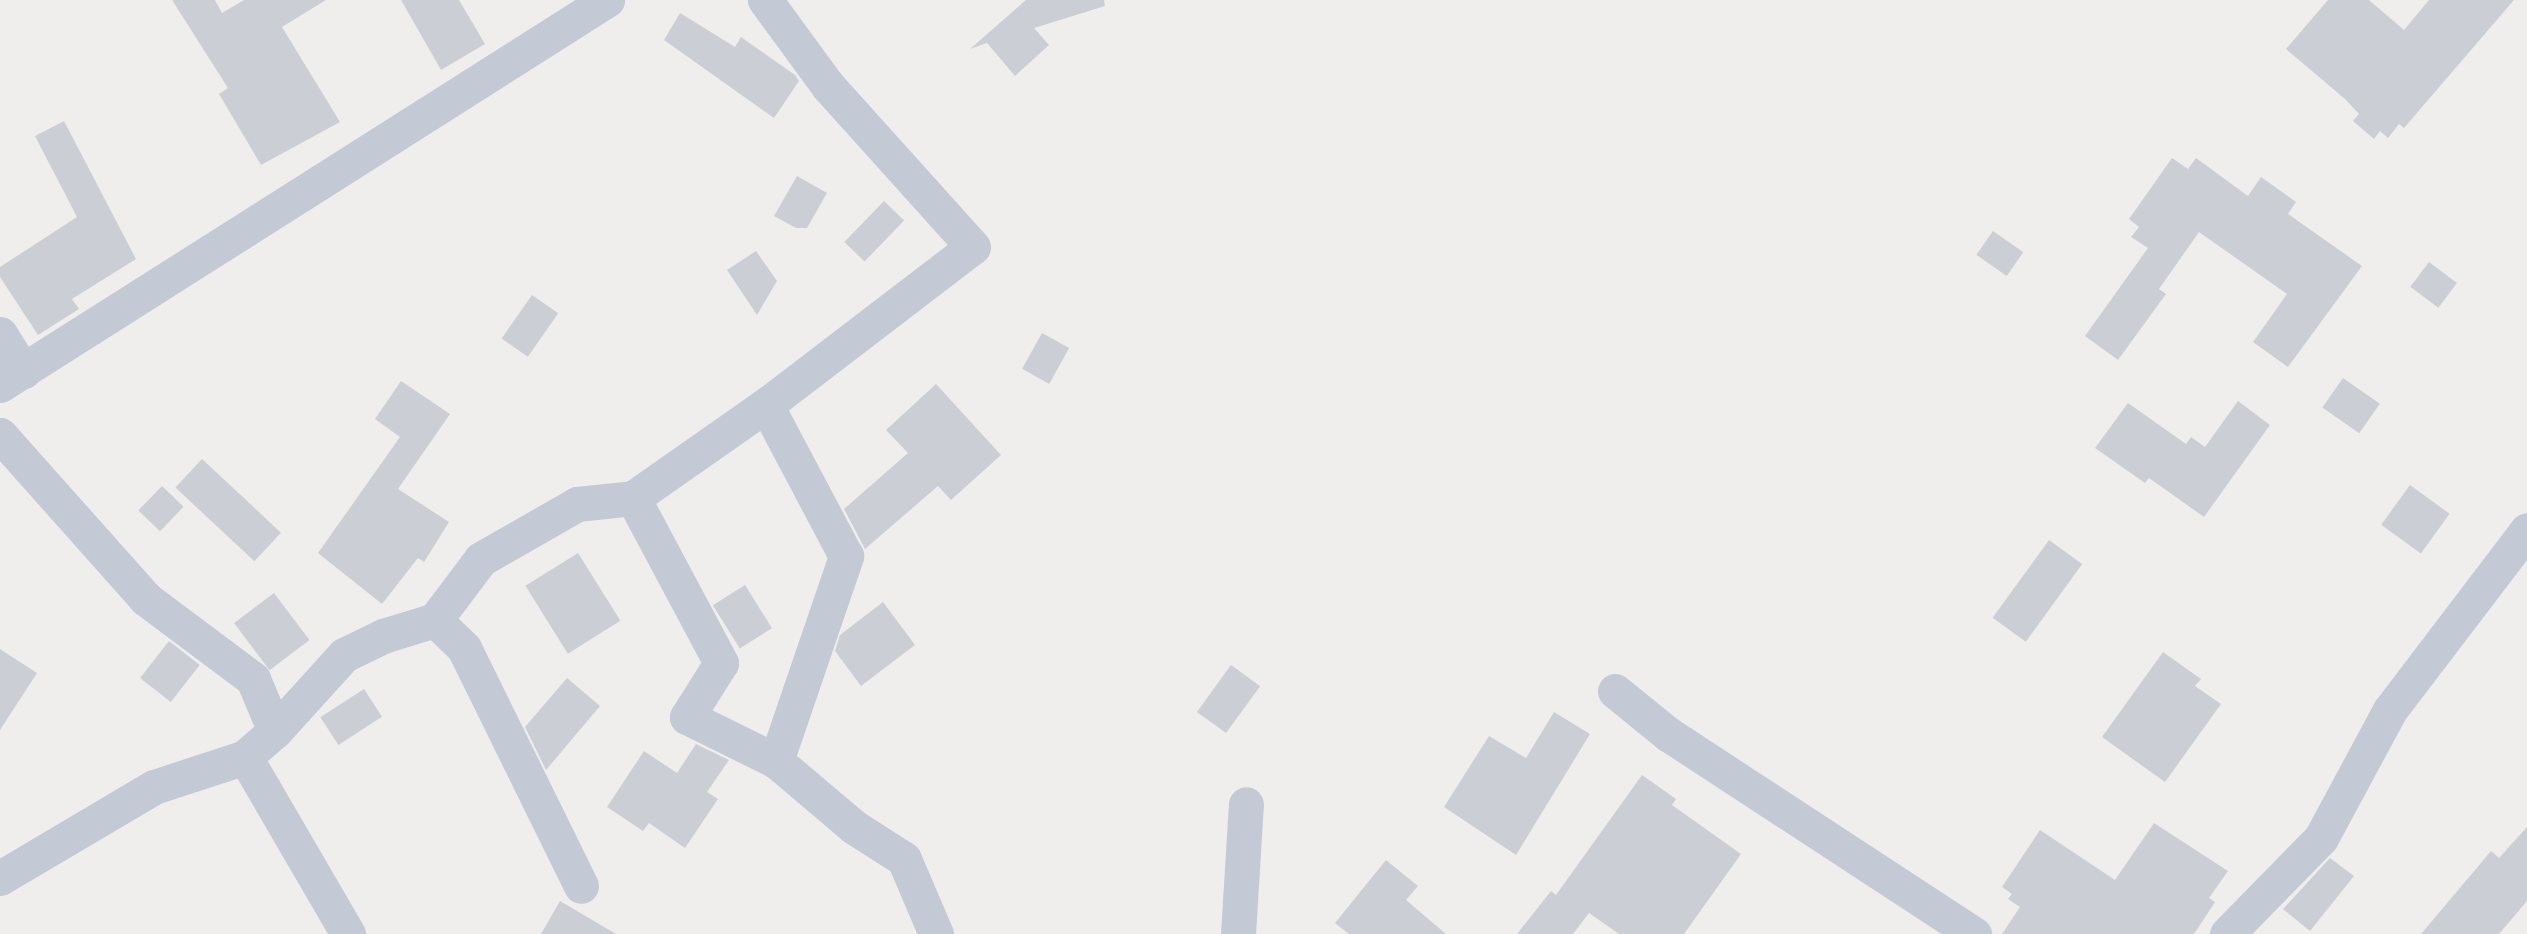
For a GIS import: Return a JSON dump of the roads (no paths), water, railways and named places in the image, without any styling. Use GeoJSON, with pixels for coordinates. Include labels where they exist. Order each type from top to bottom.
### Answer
{"type":"FeatureCollection","features":[{"type":"Feature","properties":{"kind":"street"},"geometry":{"type":"LineString","coordinates":[[0,334],[12,378],[607,0]]}},
{"type":"Feature","properties":{"kind":"street"},"geometry":{"type":"LineString","coordinates":[[0,878],[154,787],[245,757],[275,732],[344,655],[383,636],[435,620],[481,559],[577,503],[633,498],[766,405],[973,247],[828,86],[765,0]]}},
{"type":"Feature","properties":{"kind":"street"},"geometry":{"type":"LineString","coordinates":[[766,405],[846,556],[776,761]]}},
{"type":"Feature","properties":{"kind":"street"},"geometry":{"type":"LineString","coordinates":[[0,435],[146,599],[253,679],[275,732]]}},
{"type":"Feature","properties":{"kind":"street"},"geometry":{"type":"LineString","coordinates":[[633,498],[721,663],[687,717],[776,761],[854,827],[904,859],[936,934]]}},
{"type":"Feature","properties":{"kind":"street"},"geometry":{"type":"LineString","coordinates":[[2227,934],[2321,838],[2390,710],[2527,530]]}},
{"type":"Feature","properties":{"kind":"street"},"geometry":{"type":"LineString","coordinates":[[435,620],[464,648],[581,886]]}},
{"type":"Feature","properties":{"kind":"street"},"geometry":{"type":"LineString","coordinates":[[1615,691],[1668,734],[1974,934]]}},
{"type":"Feature","properties":{"kind":"street"},"geometry":{"type":"LineString","coordinates":[[245,757],[348,934]]}},
{"type":"Feature","properties":{"kind":"street"},"geometry":{"type":"LineString","coordinates":[[1238,934],[1246,804]]}}]}
